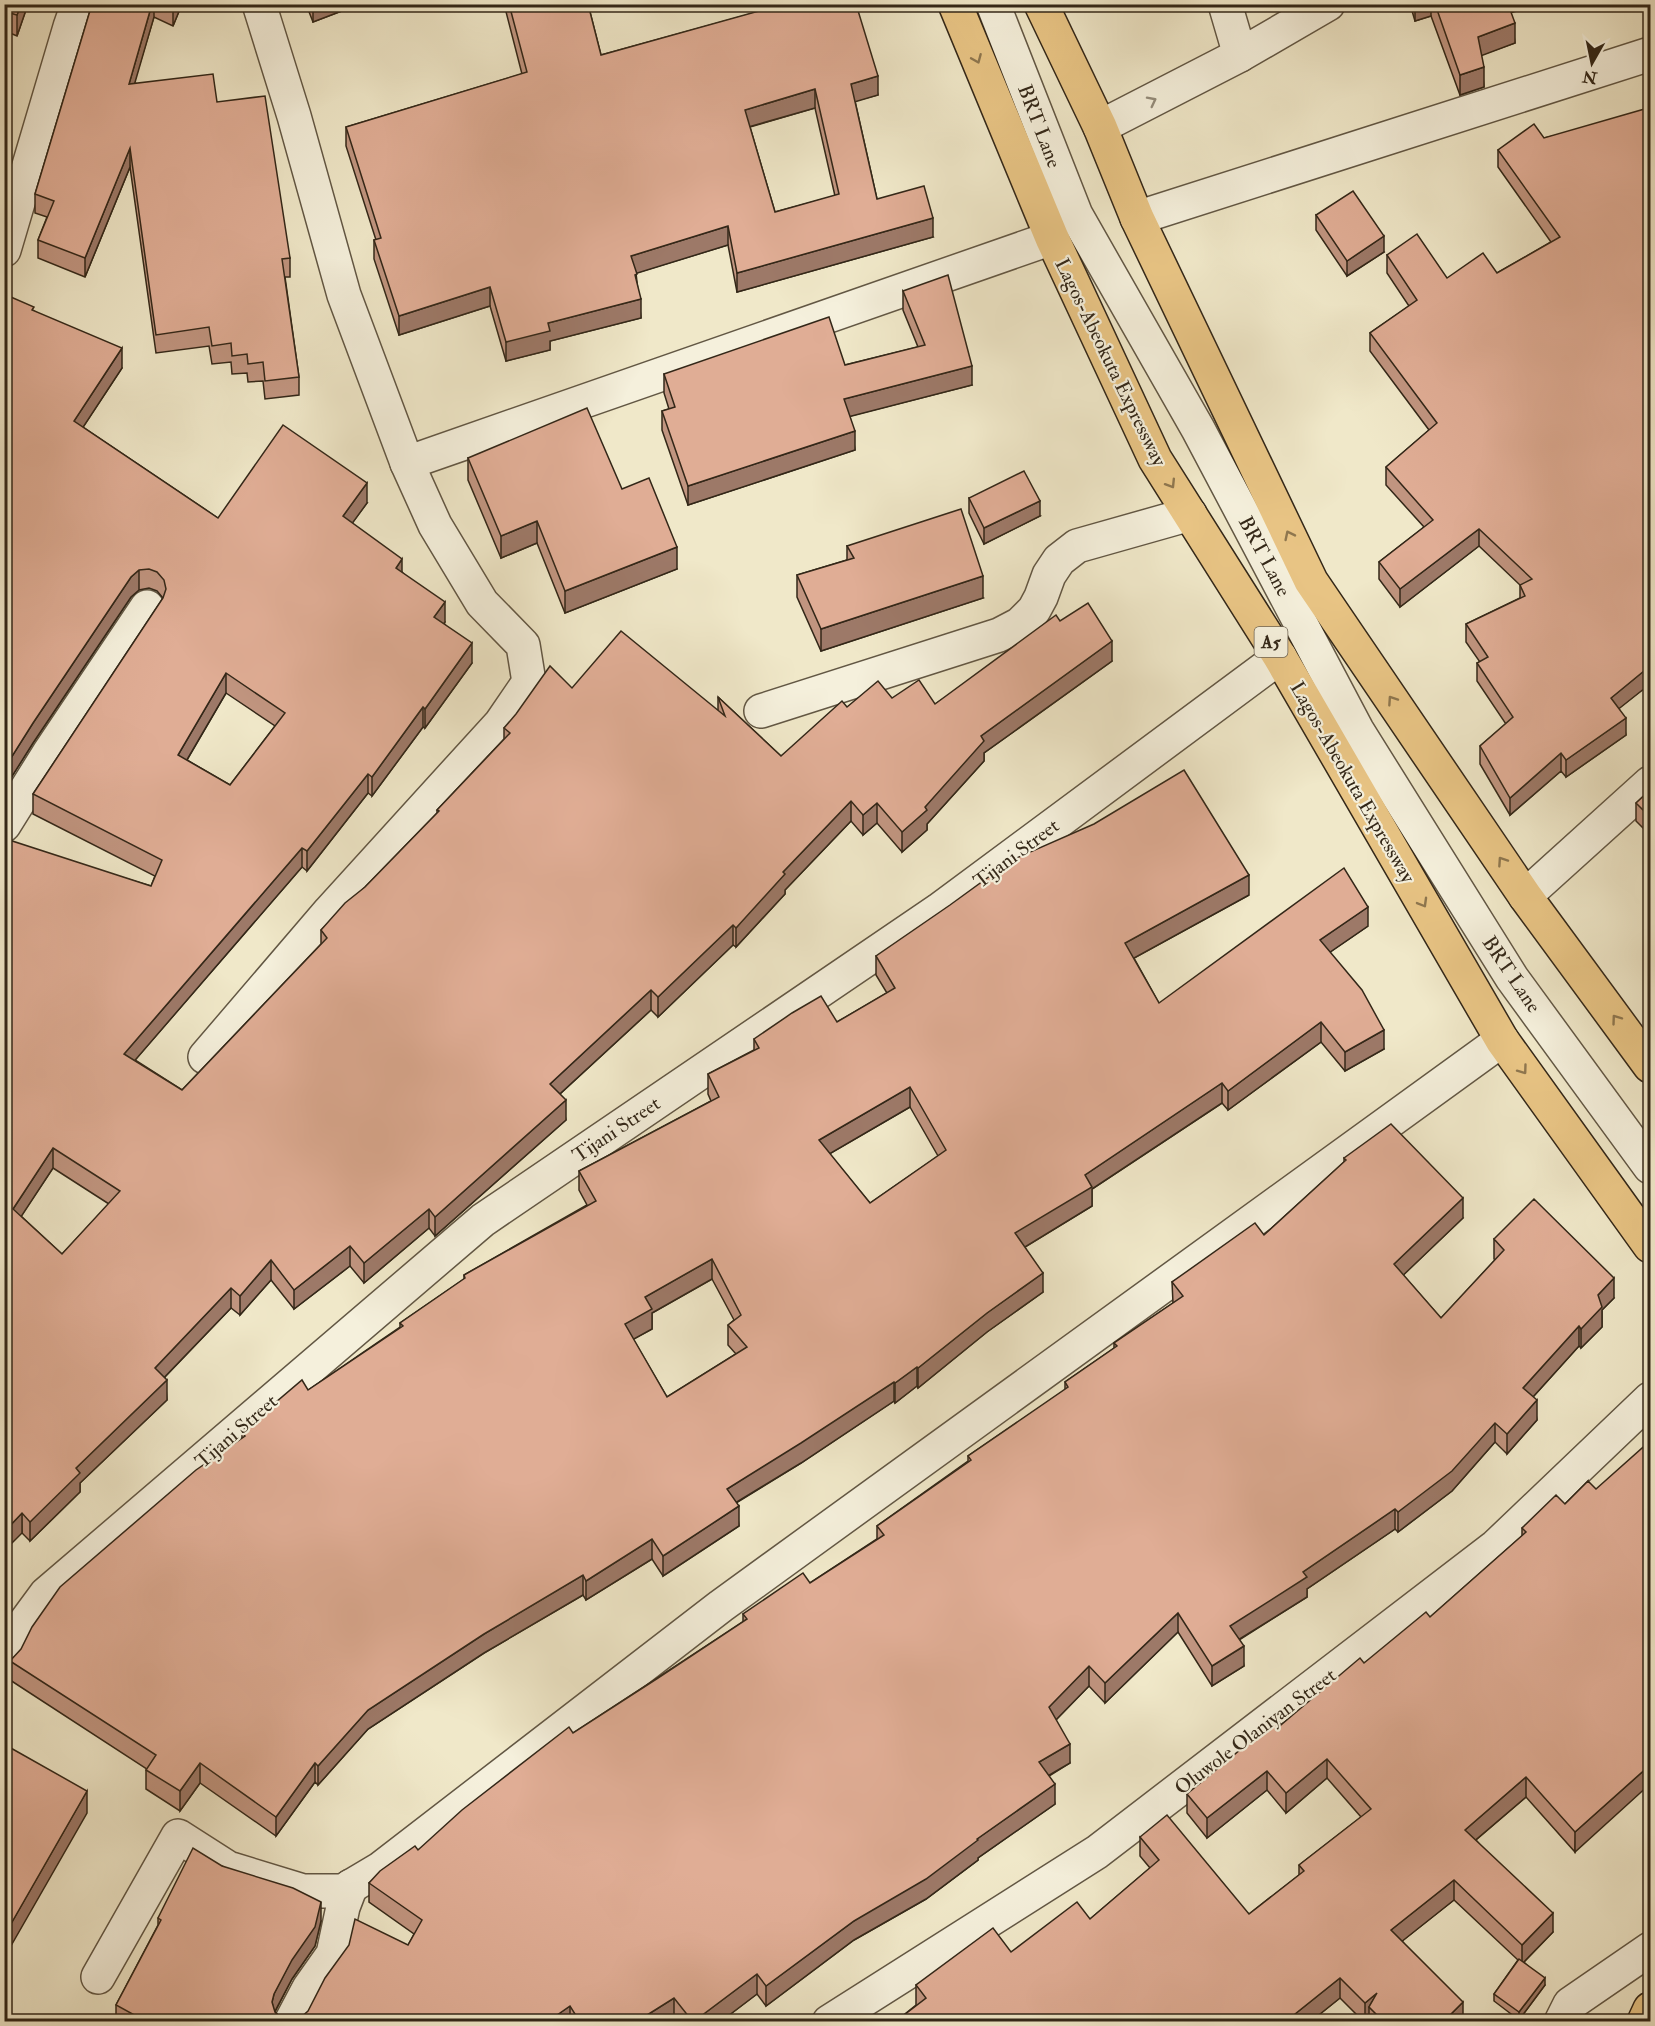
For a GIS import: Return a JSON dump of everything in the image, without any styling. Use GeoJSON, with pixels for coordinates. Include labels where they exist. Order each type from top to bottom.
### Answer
{"type":"FeatureCollection","features":[{"type":"Feature","properties":{"kind":"highway","name":"Lagos-Abeokuta Expressway"},"geometry":{"type":"LineString","coordinates":[[955,4],[1052,238],[1155,459],[1280,657],[1502,1040],[1650,1246]]}},
{"type":"Feature","properties":{"kind":"highway"},"geometry":{"type":"LineString","coordinates":[[1041,4],[1100,127],[1137,218],[1311,581],[1525,896],[1650,1066]]}},
{"type":"Feature","properties":{"kind":"highway"},"geometry":{"type":"LineString","coordinates":[[1644,2022],[1650,2008]]}},
{"type":"Feature","properties":{"kind":"street"},"geometry":{"type":"LineString","coordinates":[[4,250],[78,4]]}},
{"type":"Feature","properties":{"kind":"street","name":"BRT Lane"},"geometry":{"type":"LineString","coordinates":[[993,4],[1076,215],[1198,429],[1357,730],[1512,978],[1650,1167]]}},
{"type":"Feature","properties":{"kind":"street"},"geometry":{"type":"LineString","coordinates":[[1225,4],[1240,56]]}},
{"type":"Feature","properties":{"kind":"street"},"geometry":{"type":"LineString","coordinates":[[1100,127],[1240,56],[1328,4]]}},
{"type":"Feature","properties":{"kind":"street"},"geometry":{"type":"LineString","coordinates":[[205,1057],[330,911],[501,723],[529,682],[523,645],[482,603],[435,525],[407,463],[345,295],[260,7]]}},
{"type":"Feature","properties":{"kind":"street"},"geometry":{"type":"LineString","coordinates":[[1137,218],[1650,54]]}},
{"type":"Feature","properties":{"kind":"street"},"geometry":{"type":"LineString","coordinates":[[407,463],[1052,238]]}},
{"type":"Feature","properties":{"kind":"street"},"geometry":{"type":"LineString","coordinates":[[760,711],[999,635],[1020,624],[1034,610],[1049,575],[1059,560],[1077,546],[1190,514]]}},
{"type":"Feature","properties":{"kind":"street"},"geometry":{"type":"LineString","coordinates":[[4,825],[49,753],[147,607]]}},
{"type":"Feature","properties":{"kind":"street","name":"Tijani Street"},"geometry":{"type":"LineString","coordinates":[[4,1660],[18,1632],[46,1594],[483,1220],[939,910],[1280,657]]}},
{"type":"Feature","properties":{"kind":"street"},"geometry":{"type":"LineString","coordinates":[[1525,896],[1650,783]]}},
{"type":"Feature","properties":{"kind":"street"},"geometry":{"type":"LineString","coordinates":[[98,1977],[178,1836],[228,1868],[303,1891],[343,1891],[380,1869],[721,1606],[1502,1040]]}},
{"type":"Feature","properties":{"kind":"street","name":"Oluwole Olaniyan Street"},"geometry":{"type":"LineString","coordinates":[[829,2022],[1106,1845],[1496,1546],[1650,1399]]}},
{"type":"Feature","properties":{"kind":"street"},"geometry":{"type":"LineString","coordinates":[[291,2022],[309,1988],[333,1954],[343,1907],[351,1886]]}},
{"type":"Feature","properties":{"kind":"street"},"geometry":{"type":"LineString","coordinates":[[1561,2022],[1570,2004],[1650,1949]]}},
{"type":"Feature","properties":{"kind":"building"},"geometry":{"type":"Polygon","coordinates":[[[4,4],[21,4],[17,15],[10,13],[4,25],[4,4]]]}},
{"type":"Feature","properties":{"kind":"building"},"geometry":{"type":"Polygon","coordinates":[[[92,4],[152,4],[129,84],[213,74],[217,102],[265,96],[290,258],[282,259],[299,377],[265,381],[263,362],[248,364],[247,354],[232,356],[231,343],[212,346],[209,327],[156,335],[130,148],[85,258],[38,240],[54,201],[35,194],[92,4]]]}},
{"type":"Feature","properties":{"kind":"building"},"geometry":{"type":"Polygon","coordinates":[[[509,4],[588,4],[601,55],[759,11],[757,4],[856,4],[878,76],[851,84],[877,199],[924,186],[933,218],[737,273],[728,226],[631,256],[641,299],[548,323],[550,331],[506,342],[490,287],[399,316],[374,240],[381,238],[346,127],[527,72],[509,4]],[[815,89],[745,110],[775,212],[839,194],[815,89]]]}},
{"type":"Feature","properties":{"kind":"building"},"geometry":{"type":"Polygon","coordinates":[[[1435,4],[1508,4],[1515,23],[1478,37],[1484,67],[1460,75],[1435,4]]]}},
{"type":"Feature","properties":{"kind":"building"},"geometry":{"type":"Polygon","coordinates":[[[1648,108],[1650,115],[1650,666],[1611,698],[1626,718],[1566,760],[1561,753],[1510,798],[1480,746],[1513,717],[1477,663],[1488,657],[1466,624],[1525,596],[1520,585],[1532,579],[1479,529],[1400,589],[1379,562],[1433,520],[1386,467],[1437,423],[1370,333],[1417,300],[1387,255],[1417,234],[1447,278],[1483,253],[1497,273],[1560,237],[1498,150],[1534,124],[1544,138],[1648,108]]]}},
{"type":"Feature","properties":{"kind":"building"},"geometry":{"type":"Polygon","coordinates":[[[1353,191],[1384,236],[1347,261],[1316,215],[1353,191]]]}},
{"type":"Feature","properties":{"kind":"building"},"geometry":{"type":"Polygon","coordinates":[[[948,275],[972,366],[844,399],[855,431],[688,486],[662,411],[675,407],[664,374],[829,317],[845,365],[925,345],[903,291],[948,275]]]}},
{"type":"Feature","properties":{"kind":"building"},"geometry":{"type":"Polygon","coordinates":[[[4,294],[34,307],[32,310],[122,348],[74,421],[218,518],[283,425],[367,483],[343,516],[402,559],[396,568],[445,602],[434,617],[472,643],[425,709],[423,707],[372,777],[368,774],[307,851],[302,848],[124,1054],[182,1090],[327,938],[321,930],[345,903],[365,887],[439,811],[437,810],[510,733],[504,728],[550,666],[572,688],[621,631],[725,716],[718,697],[781,756],[842,701],[847,707],[878,681],[892,698],[919,680],[935,704],[1056,615],[1060,621],[1088,603],[1112,641],[981,736],[984,741],[925,807],[927,810],[902,832],[877,803],[863,815],[851,801],[783,872],[785,874],[736,928],[733,925],[658,997],[651,990],[550,1084],[566,1100],[435,1217],[429,1209],[364,1263],[350,1246],[294,1290],[271,1260],[240,1296],[231,1288],[155,1368],[167,1380],[76,1468],[80,1473],[30,1522],[22,1513],[4,1532],[4,842],[6,839],[151,886],[162,860],[33,794],[163,598],[166,589],[164,580],[157,572],[149,569],[139,570],[131,577],[4,769],[4,294]],[[226,673],[178,755],[230,785],[285,713],[226,673]],[[53,1148],[13,1209],[62,1254],[120,1191],[53,1148]]]}},
{"type":"Feature","properties":{"kind":"building"},"geometry":{"type":"Polygon","coordinates":[[[587,408],[622,489],[649,478],[677,547],[565,591],[537,521],[501,536],[468,458],[587,408]]]}},
{"type":"Feature","properties":{"kind":"building"},"geometry":{"type":"Polygon","coordinates":[[[1024,471],[1040,501],[984,528],[969,498],[1024,471]]]}},
{"type":"Feature","properties":{"kind":"building"},"geometry":{"type":"Polygon","coordinates":[[[961,509],[983,576],[821,629],[797,575],[854,558],[847,546],[961,509]]]}},
{"type":"Feature","properties":{"kind":"building"},"geometry":{"type":"Polygon","coordinates":[[[1184,770],[1249,875],[1125,943],[1159,1003],[1344,868],[1368,907],[1320,940],[1362,990],[1384,1030],[1345,1052],[1321,1022],[1228,1091],[1222,1083],[1085,1175],[1092,1187],[1015,1233],[1043,1273],[987,1313],[918,1368],[727,1489],[739,1506],[663,1556],[652,1539],[586,1581],[583,1575],[484,1634],[368,1710],[318,1766],[315,1763],[276,1817],[200,1763],[180,1791],[146,1770],[156,1755],[10,1661],[21,1649],[32,1627],[60,1587],[196,1470],[245,1436],[242,1431],[302,1380],[308,1390],[403,1326],[400,1323],[465,1278],[464,1275],[596,1201],[579,1171],[719,1097],[708,1074],[759,1048],[754,1039],[821,996],[837,1022],[895,988],[876,956],[1012,860],[1094,824],[1184,770]],[[910,1087],[819,1140],[870,1203],[946,1150],[910,1087]],[[712,1259],[645,1297],[652,1309],[625,1324],[667,1397],[747,1347],[728,1325],[741,1315],[712,1259]]]}},
{"type":"Feature","properties":{"kind":"building"},"geometry":{"type":"Polygon","coordinates":[[[1650,790],[1650,817],[1636,803],[1650,790]]]}},
{"type":"Feature","properties":{"kind":"building"},"geometry":{"type":"Polygon","coordinates":[[[1391,1124],[1463,1198],[1394,1264],[1441,1318],[1504,1250],[1494,1239],[1534,1199],[1614,1278],[1598,1295],[1602,1307],[1581,1329],[1579,1326],[1523,1388],[1537,1400],[1507,1434],[1495,1423],[1452,1471],[1398,1512],[1395,1509],[1303,1572],[1307,1577],[1230,1626],[1244,1646],[1212,1666],[1178,1613],[1105,1683],[1089,1666],[1049,1707],[1070,1744],[1039,1762],[1055,1784],[977,1839],[926,1879],[854,1921],[766,1986],[757,1974],[693,2022],[674,1998],[636,2022],[580,2022],[570,2006],[547,2022],[147,2022],[116,2005],[161,1920],[158,1918],[193,1848],[222,1866],[293,1888],[321,1902],[315,1927],[292,1960],[274,1994],[272,2002],[275,2012],[282,2019],[291,2021],[300,2018],[308,2011],[325,1978],[349,1945],[355,1919],[408,1945],[422,1920],[369,1883],[380,1871],[415,1846],[418,1850],[462,1810],[569,1727],[573,1733],[658,1678],[747,1619],[743,1614],[803,1573],[810,1583],[884,1535],[877,1526],[971,1460],[968,1456],[1068,1387],[1065,1382],[1117,1346],[1114,1343],[1183,1296],[1172,1282],[1255,1223],[1264,1235],[1346,1160],[1344,1158],[1391,1124]]]}},
{"type":"Feature","properties":{"kind":"building"},"geometry":{"type":"Polygon","coordinates":[[[1650,1441],[1650,1765],[1575,1832],[1526,1777],[1465,1830],[1553,1913],[1522,1945],[1454,1880],[1391,1930],[1463,2002],[1443,2022],[1384,2022],[1369,2007],[1377,1993],[1365,2003],[1340,1978],[1285,2022],[895,2022],[926,1998],[916,1985],[993,1928],[1011,1952],[1077,1902],[1090,1919],[1159,1860],[1140,1837],[1167,1815],[1249,1914],[1304,1871],[1299,1865],[1371,1809],[1327,1759],[1286,1793],[1267,1771],[1207,1818],[1187,1794],[1277,1719],[1281,1725],[1360,1658],[1364,1663],[1426,1612],[1430,1617],[1526,1532],[1522,1528],[1556,1495],[1565,1504],[1588,1481],[1596,1489],[1650,1441]]]}},
{"type":"Feature","properties":{"kind":"building"},"geometry":{"type":"Polygon","coordinates":[[[9,1747],[87,1791],[4,1936],[4,1756],[9,1747]]]}},
{"type":"Feature","properties":{"kind":"building"},"geometry":{"type":"Polygon","coordinates":[[[1519,1959],[1545,1978],[1519,2012],[1494,1994],[1519,1959]]]}}]}
